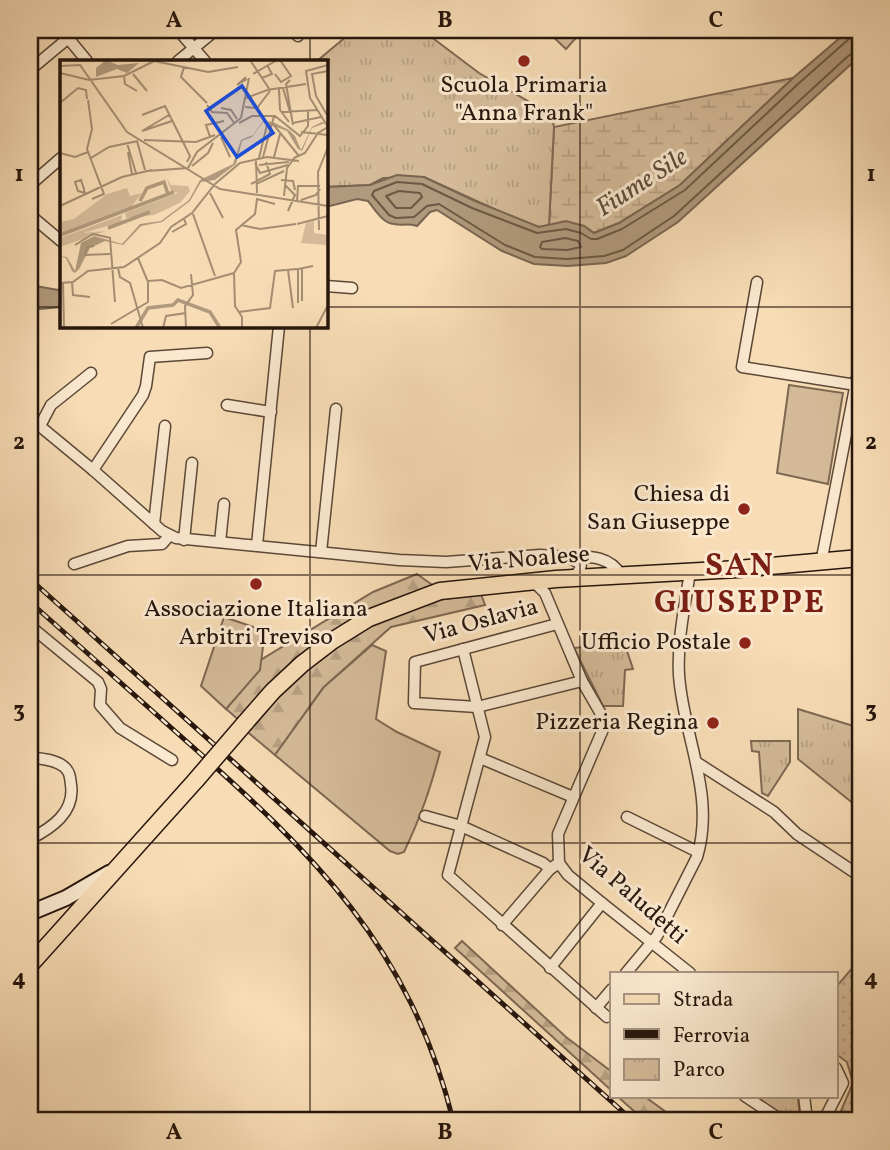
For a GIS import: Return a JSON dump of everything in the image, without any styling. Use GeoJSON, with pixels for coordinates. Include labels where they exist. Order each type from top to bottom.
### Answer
{"type":"FeatureCollection","features":[{"type":"Feature","properties":{"kind":"main road","name":"Via Noalese"},"geometry":{"type":"LineString","coordinates":[[115,869],[273,691],[332,641],[369,618],[440,591],[529,581],[821,563],[860,558]]}},
{"type":"Feature","properties":{"kind":"main road"},"geometry":{"type":"LineString","coordinates":[[35,911],[66,898],[115,869]]}},
{"type":"Feature","properties":{"kind":"main road"},"geometry":{"type":"LineString","coordinates":[[30,965],[115,869]]}},
{"type":"Feature","properties":{"kind":"main road"},"geometry":{"type":"LineString","coordinates":[[35,911],[57,914],[65,926]]}},
{"type":"Feature","properties":{"kind":"street"},"geometry":{"type":"LineString","coordinates":[[30,70],[78,30]]}},
{"type":"Feature","properties":{"kind":"street"},"geometry":{"type":"LineString","coordinates":[[178,30],[204,60]]}},
{"type":"Feature","properties":{"kind":"street"},"geometry":{"type":"LineString","coordinates":[[179,60],[216,30]]}},
{"type":"Feature","properties":{"kind":"street"},"geometry":{"type":"LineString","coordinates":[[68,38],[86,60]]}},
{"type":"Feature","properties":{"kind":"street"},"geometry":{"type":"LineString","coordinates":[[30,185],[60,159]]}},
{"type":"Feature","properties":{"kind":"street"},"geometry":{"type":"LineString","coordinates":[[30,215],[60,240]]}},
{"type":"Feature","properties":{"kind":"street"},"geometry":{"type":"LineString","coordinates":[[757,282],[742,367],[856,385]]}},
{"type":"Feature","properties":{"kind":"street"},"geometry":{"type":"LineString","coordinates":[[327,286],[352,288]]}},
{"type":"Feature","properties":{"kind":"street"},"geometry":{"type":"LineString","coordinates":[[257,545],[279,327]]}},
{"type":"Feature","properties":{"kind":"street"},"geometry":{"type":"LineString","coordinates":[[93,470],[143,395],[150,357],[207,353]]}},
{"type":"Feature","properties":{"kind":"street"},"geometry":{"type":"LineString","coordinates":[[821,563],[860,362]]}},
{"type":"Feature","properties":{"kind":"street"},"geometry":{"type":"LineString","coordinates":[[40,426],[51,405],[91,373]]}},
{"type":"Feature","properties":{"kind":"street"},"geometry":{"type":"LineString","coordinates":[[226,405],[271,412]]}},
{"type":"Feature","properties":{"kind":"street"},"geometry":{"type":"LineString","coordinates":[[321,552],[336,409]]}},
{"type":"Feature","properties":{"kind":"street"},"geometry":{"type":"LineString","coordinates":[[30,418],[169,536],[184,540],[435,562],[540,555],[603,559],[621,575]]}},
{"type":"Feature","properties":{"kind":"street"},"geometry":{"type":"LineString","coordinates":[[154,524],[165,426]]}},
{"type":"Feature","properties":{"kind":"street"},"geometry":{"type":"LineString","coordinates":[[184,540],[192,463]]}},
{"type":"Feature","properties":{"kind":"street"},"geometry":{"type":"LineString","coordinates":[[220,542],[224,504]]}},
{"type":"Feature","properties":{"kind":"street"},"geometry":{"type":"LineString","coordinates":[[74,564],[128,546],[162,544],[169,536]]}},
{"type":"Feature","properties":{"kind":"street"},"geometry":{"type":"LineString","coordinates":[[568,557],[581,564],[574,578]]}},
{"type":"Feature","properties":{"kind":"street"},"geometry":{"type":"LineString","coordinates":[[627,972],[651,944],[698,852],[704,800],[679,673],[682,627],[691,572]]}},
{"type":"Feature","properties":{"kind":"street","name":"Via Paludetti"},"geometry":{"type":"LineString","coordinates":[[529,581],[542,590],[601,714],[604,727],[558,834],[555,866],[689,972]]}},
{"type":"Feature","properties":{"kind":"street","name":"Via Oslavia"},"geometry":{"type":"LineString","coordinates":[[477,707],[414,703],[415,662],[557,624]]}},
{"type":"Feature","properties":{"kind":"street"},"geometry":{"type":"LineString","coordinates":[[30,626],[98,682],[101,689],[100,705],[115,724],[172,760]]}},
{"type":"Feature","properties":{"kind":"street"},"geometry":{"type":"LineString","coordinates":[[463,649],[485,737],[448,875],[607,1017]]}},
{"type":"Feature","properties":{"kind":"street"},"geometry":{"type":"LineString","coordinates":[[477,707],[583,681]]}},
{"type":"Feature","properties":{"kind":"street"},"geometry":{"type":"LineString","coordinates":[[30,757],[64,766],[70,774],[72,791],[71,805],[61,818],[30,839]]}},
{"type":"Feature","properties":{"kind":"street"},"geometry":{"type":"LineString","coordinates":[[480,758],[573,797]]}},
{"type":"Feature","properties":{"kind":"street"},"geometry":{"type":"LineString","coordinates":[[696,762],[774,812],[797,834],[860,876]]}},
{"type":"Feature","properties":{"kind":"street"},"geometry":{"type":"LineString","coordinates":[[425,816],[461,826],[542,863],[555,866],[502,925]]}},
{"type":"Feature","properties":{"kind":"street"},"geometry":{"type":"LineString","coordinates":[[627,817],[698,852]]}},
{"type":"Feature","properties":{"kind":"street"},"geometry":{"type":"LineString","coordinates":[[550,968],[602,903]]}},
{"type":"Feature","properties":{"kind":"street"},"geometry":{"type":"LineString","coordinates":[[596,1008],[610,991]]}},
{"type":"Feature","properties":{"kind":"street"},"geometry":{"type":"LineString","coordinates":[[838,1072],[843,1083],[838,1093]]}},
{"type":"Feature","properties":{"kind":"street"},"geometry":{"type":"LineString","coordinates":[[748,1098],[781,1120]]}},
{"type":"Feature","properties":{"kind":"street"},"geometry":{"type":"LineString","coordinates":[[804,1098],[807,1120]]}},
{"type":"Feature","properties":{"kind":"street"},"geometry":{"type":"LineString","coordinates":[[824,1120],[835,1098]]}},
{"type":"Feature","properties":{"kind":"green space"},"geometry":{"type":"Polygon","coordinates":[[[354,30],[422,30],[479,73],[552,115],[554,127],[549,225],[539,227],[521,221],[424,177],[383,178],[370,185],[327,187],[327,60],[318,60],[354,30]]]}},
{"type":"Feature","properties":{"kind":"green space"},"geometry":{"type":"Polygon","coordinates":[[[583,30],[566,49],[548,32],[583,30]]]}},
{"type":"Feature","properties":{"kind":"green space"},"geometry":{"type":"Polygon","coordinates":[[[793,78],[680,185],[619,223],[594,233],[584,226],[549,225],[554,127],[793,78]]]}},
{"type":"Feature","properties":{"kind":"green space"},"geometry":{"type":"Polygon","coordinates":[[[789,385],[843,393],[828,484],[777,473],[789,385]]]}},
{"type":"Feature","properties":{"kind":"green space"},"geometry":{"type":"Polygon","coordinates":[[[417,574],[438,589],[387,603],[344,624],[294,659],[240,721],[226,709],[255,675],[259,661],[373,592],[417,574]]]}},
{"type":"Feature","properties":{"kind":"green space"},"geometry":{"type":"Polygon","coordinates":[[[481,594],[485,605],[391,627],[323,688],[275,755],[245,730],[277,693],[355,632],[431,601],[481,594]]]}},
{"type":"Feature","properties":{"kind":"green space"},"geometry":{"type":"Polygon","coordinates":[[[224,617],[265,631],[260,670],[226,709],[201,686],[224,617]]]}},
{"type":"Feature","properties":{"kind":"green space"},"geometry":{"type":"Polygon","coordinates":[[[624,642],[633,669],[625,670],[623,706],[603,706],[574,648],[624,642]]]}},
{"type":"Feature","properties":{"kind":"green space"},"geometry":{"type":"Polygon","coordinates":[[[372,645],[386,651],[376,719],[440,752],[415,827],[404,852],[398,854],[390,851],[275,755],[324,687],[372,645]]]}},
{"type":"Feature","properties":{"kind":"green space"},"geometry":{"type":"Polygon","coordinates":[[[798,709],[860,728],[860,809],[798,759],[798,709]]]}},
{"type":"Feature","properties":{"kind":"green space"},"geometry":{"type":"Polygon","coordinates":[[[751,741],[790,741],[790,762],[768,796],[762,793],[759,752],[752,751],[751,741]]]}},
{"type":"Feature","properties":{"kind":"green space"},"geometry":{"type":"Polygon","coordinates":[[[462,941],[566,1037],[610,1070],[610,1089],[455,948],[462,941]]]}},
{"type":"Feature","properties":{"kind":"green space"},"geometry":{"type":"Polygon","coordinates":[[[860,959],[860,1120],[837,1120],[853,1083],[847,1062],[838,1055],[838,985],[860,959]]]}},
{"type":"Feature","properties":{"kind":"green space"},"geometry":{"type":"Polygon","coordinates":[[[619,1098],[647,1098],[677,1120],[644,1120],[619,1098]]]}},
{"type":"Feature","properties":{"kind":"green space"},"geometry":{"type":"Polygon","coordinates":[[[756,1098],[798,1098],[800,1120],[784,1120],[755,1101],[756,1098]]]}},
{"type":"Feature","properties":{"kind":"water"},"geometry":{"type":"Polygon","coordinates":[[[849,30],[860,30],[860,56],[678,222],[626,256],[606,263],[568,266],[534,264],[502,251],[437,210],[430,212],[417,226],[397,225],[386,221],[368,201],[357,199],[327,207],[327,187],[370,185],[397,175],[424,177],[539,227],[566,221],[584,226],[594,233],[619,223],[680,185],[793,78],[849,30]]]}},
{"type":"Feature","properties":{"kind":"water"},"geometry":{"type":"Polygon","coordinates":[[[30,285],[58,290],[60,288],[60,307],[30,310],[30,285]]]}},
{"type":"Feature","properties":{"kind":"railway"},"geometry":{"type":"LineString","coordinates":[[30,579],[632,1120]]}},
{"type":"Feature","properties":{"kind":"railway"},"geometry":{"type":"LineString","coordinates":[[30,602],[232,782],[315,865],[351,908],[383,954],[411,1004],[434,1059],[453,1120]]}},
{"type":"Feature","properties":{"kind":"place","name":"Scuola Primaria \"Anna Frank\""},"geometry":{"type":"Point","coordinates":[524,61]}},
{"type":"Feature","properties":{"kind":"place","name":"Chiesa di San Giuseppe"},"geometry":{"type":"Point","coordinates":[744,509]}},
{"type":"Feature","properties":{"kind":"place","name":"Associazione Italiana Arbitri Treviso"},"geometry":{"type":"Point","coordinates":[256,584]}},
{"type":"Feature","properties":{"kind":"place","name":"Ufficio Postale"},"geometry":{"type":"Point","coordinates":[745,643]}},
{"type":"Feature","properties":{"kind":"place","name":"Pizzeria Regina"},"geometry":{"type":"Point","coordinates":[713,723]}},
{"type":"Feature","properties":{"kind":"district","name":"SAN GIUSEPPE"},"geometry":{"type":"Point","coordinates":[740,586]}},
{"type":"Feature","properties":{"kind":"water label","name":"Fiume Sile"},"geometry":{"type":"Point","coordinates":[642,183]}}]}
